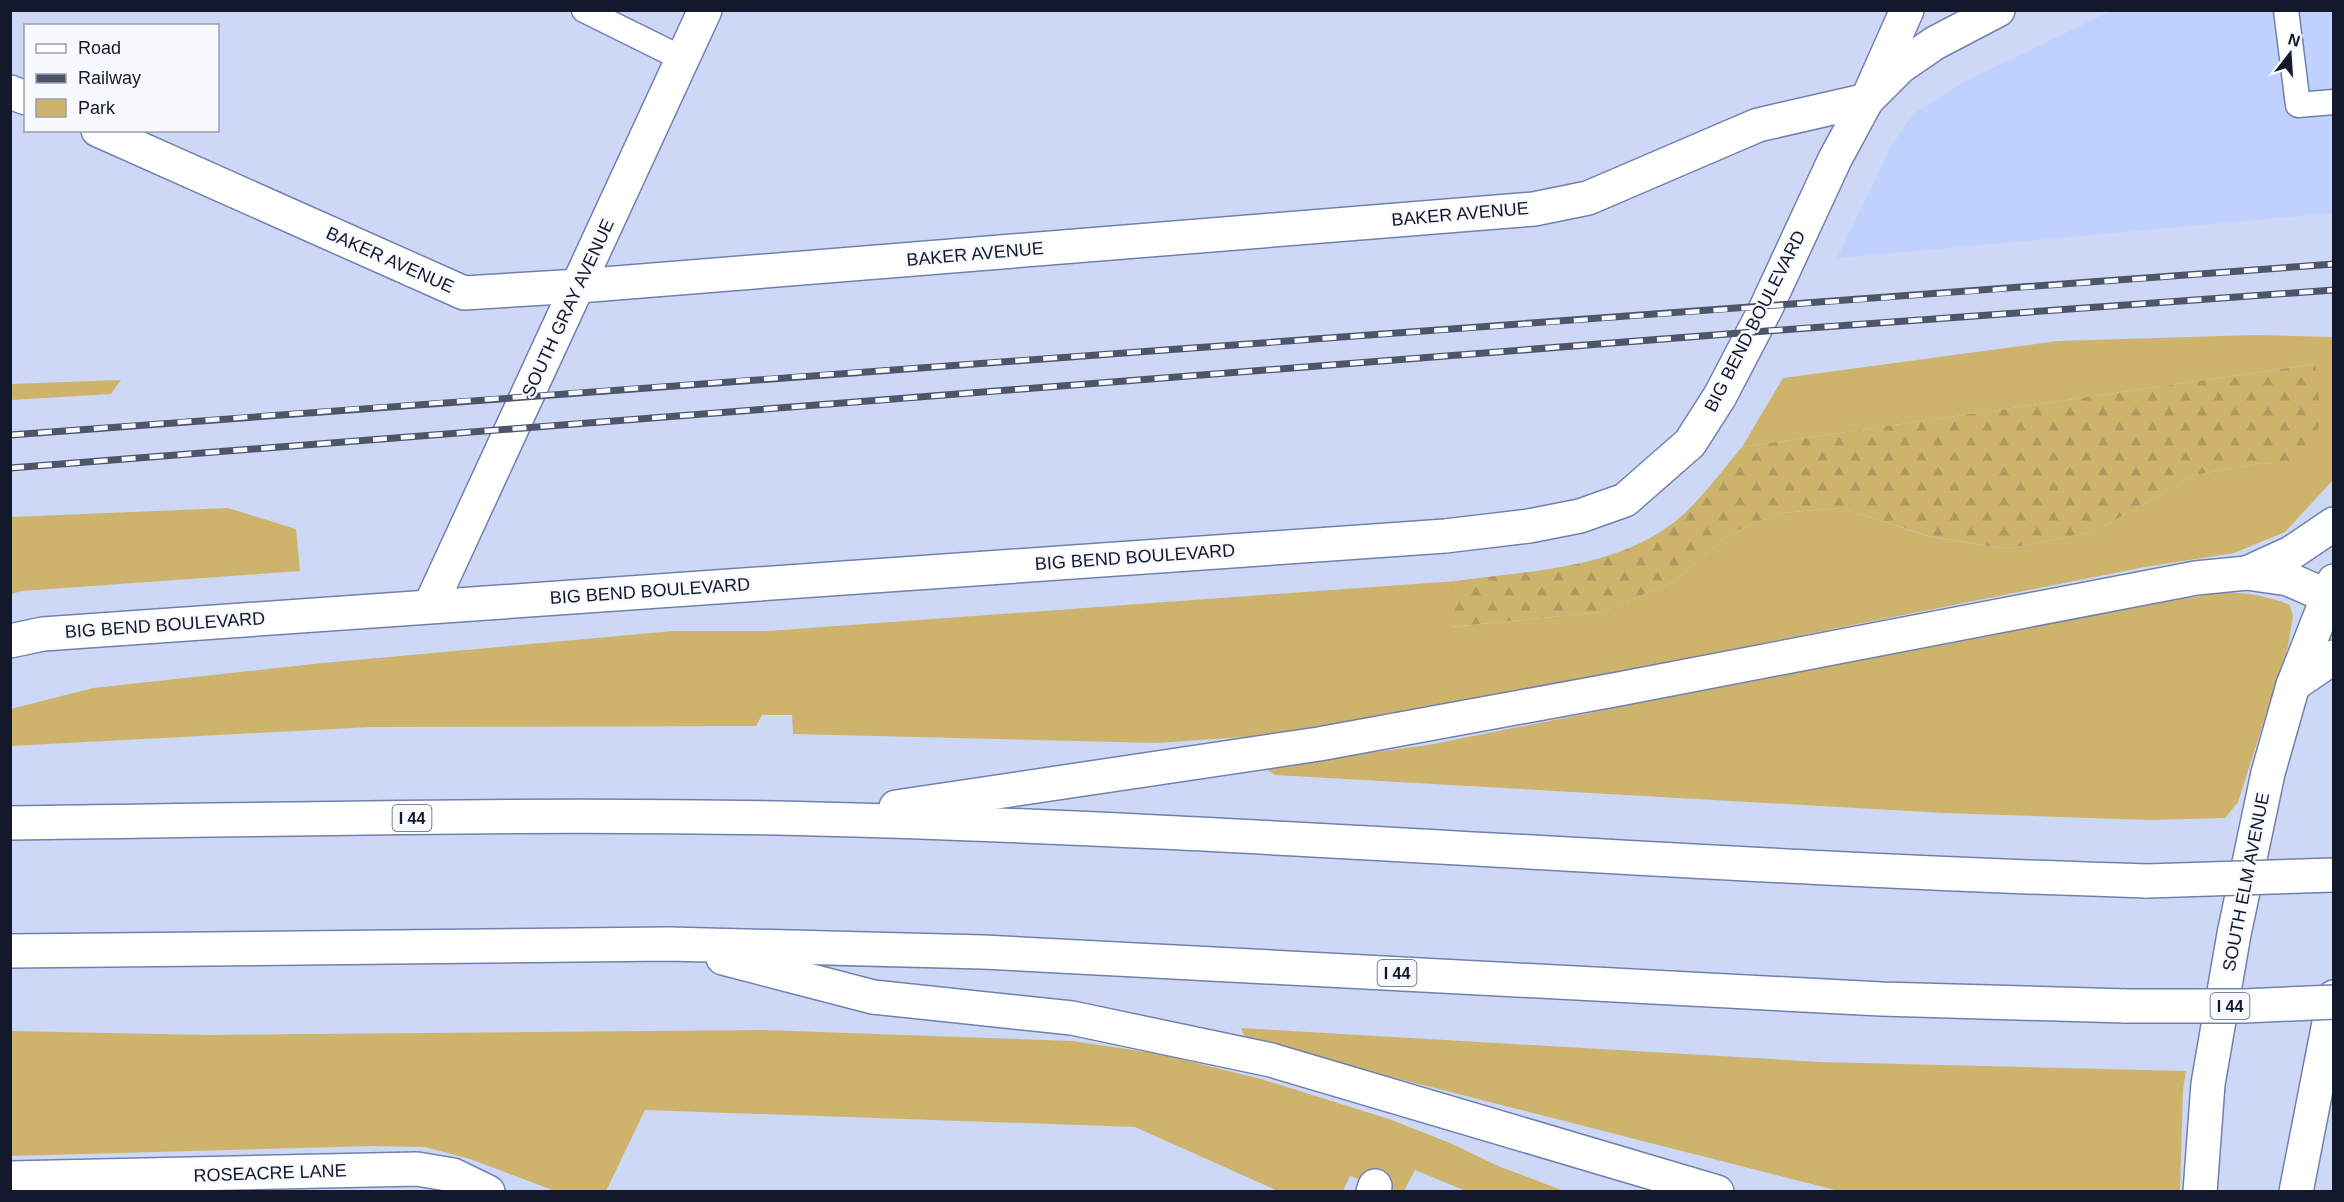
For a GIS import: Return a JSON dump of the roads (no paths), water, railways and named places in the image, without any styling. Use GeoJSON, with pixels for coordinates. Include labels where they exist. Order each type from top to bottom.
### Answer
{"type":"FeatureCollection","features":[{"type":"Feature","properties":{"kind":"main road","name":"SOUTH GRAY AVENUE"},"geometry":{"type":"LineString","coordinates":[[430,606],[705,10]]}},
{"type":"Feature","properties":{"kind":"main road"},"geometry":{"type":"LineString","coordinates":[[1867,100],[1907,10]]}},
{"type":"Feature","properties":{"kind":"main road","name":"BIG BEND BOULEVARD"},"geometry":{"type":"LineString","coordinates":[[10,640],[44,634],[430,606],[1445,536],[1529,526],[1581,516],[1624,500],[1690,442],[1726,385],[1766,308],[1835,159],[1867,100],[1900,68],[1926,49],[1998,10]]}},
{"type":"Feature","properties":{"kind":"main road","name":"BAKER AVENUE"},"geometry":{"type":"LineString","coordinates":[[103,132],[464,292],[579,286],[1534,208],[1588,198],[1758,125],[1867,100]]}},
{"type":"Feature","properties":{"kind":"main road"},"geometry":{"type":"LineString","coordinates":[[2247,573],[2291,553],[2334,524]]}},
{"type":"Feature","properties":{"kind":"main road"},"geometry":{"type":"LineString","coordinates":[[814,819],[1319,744],[1720,670],[2186,580],[2247,573],[2288,579],[2332,591]]}},
{"type":"Feature","properties":{"kind":"main road","name":"SOUTH ELM AVENUE"},"geometry":{"type":"LineString","coordinates":[[2200,1191],[2208,1084],[2234,934],[2268,773],[2293,685],[2332,591]]}},
{"type":"Feature","properties":{"kind":"main road"},"geometry":{"type":"LineString","coordinates":[[2293,685],[2334,657]]}},
{"type":"Feature","properties":{"kind":"main road","name":"I 44"},"geometry":{"type":"LineString","coordinates":[[10,823],[594,817],[814,819],[1183,834],[1961,876],[2147,882],[2334,875]]}},
{"type":"Feature","properties":{"kind":"main road"},"geometry":{"type":"LineString","coordinates":[[669,944],[873,998],[1072,1018],[1271,1060],[1718,1191]]}},
{"type":"Feature","properties":{"kind":"main road","name":"I 44"},"geometry":{"type":"LineString","coordinates":[[10,951],[669,944],[995,952],[1881,999],[2126,1006],[2244,1006],[2334,1002]]}},
{"type":"Feature","properties":{"kind":"main road"},"geometry":{"type":"LineString","coordinates":[[2296,1191],[2334,997]]}},
{"type":"Feature","properties":{"kind":"main road","name":"ROSEACRE LANE"},"geometry":{"type":"LineString","coordinates":[[10,1178],[167,1184],[417,1169],[453,1175],[488,1191]]}},
{"type":"Feature","properties":{"kind":"lane"},"geometry":{"type":"LineString","coordinates":[[584,10],[682,59]]}},
{"type":"Feature","properties":{"kind":"lane"},"geometry":{"type":"LineString","coordinates":[[2286,10],[2298,105],[2334,102]]}},
{"type":"Feature","properties":{"kind":"railway"},"geometry":{"type":"LineString","coordinates":[[10,435],[2334,264]]}},
{"type":"Feature","properties":{"kind":"railway"},"geometry":{"type":"LineString","coordinates":[[10,468],[1753,332],[2334,290]]}}]}
